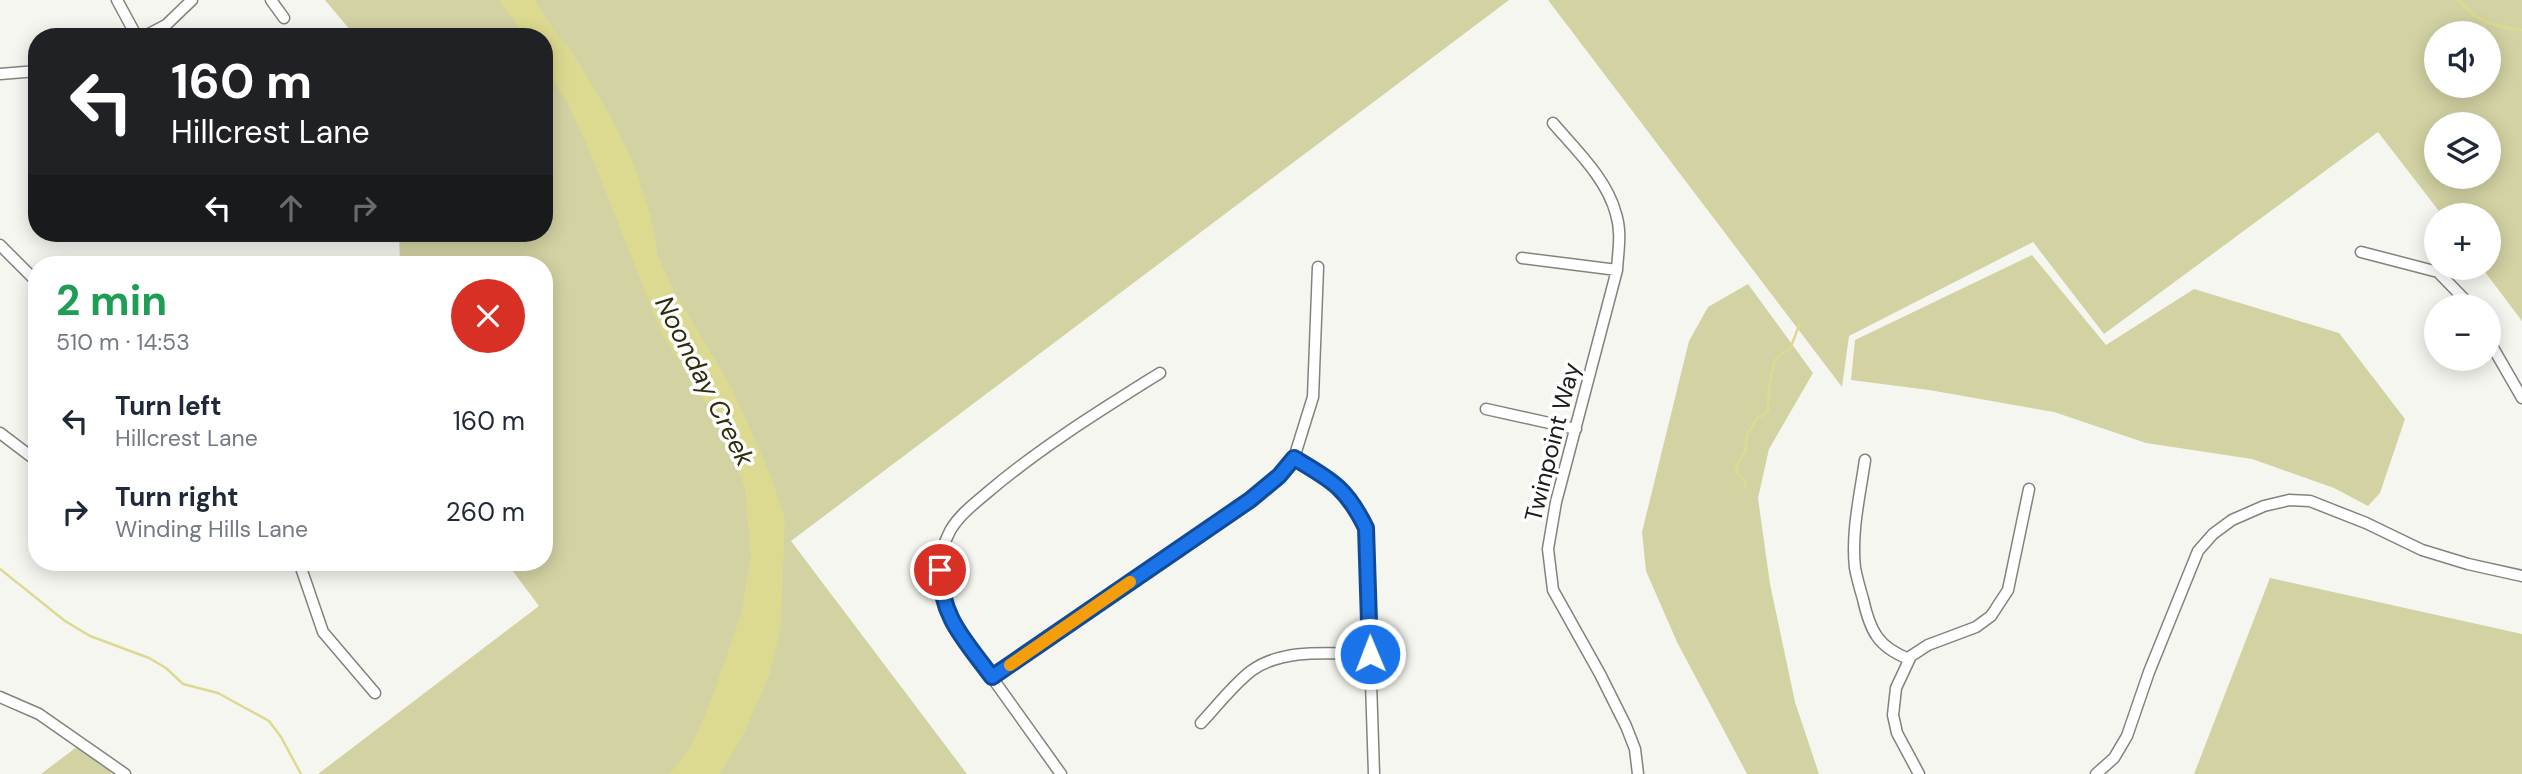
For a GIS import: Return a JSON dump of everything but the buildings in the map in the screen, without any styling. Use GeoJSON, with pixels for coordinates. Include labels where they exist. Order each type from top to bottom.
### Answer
{"type":"FeatureCollection","features":[{"type":"Feature","properties":{"kind":"street"},"geometry":{"type":"LineString","coordinates":[[117,0],[132,28]]}},
{"type":"Feature","properties":{"kind":"street"},"geometry":{"type":"LineString","coordinates":[[160,28],[192,0]]}},
{"type":"Feature","properties":{"kind":"street"},"geometry":{"type":"LineString","coordinates":[[271,0],[284,18]]}},
{"type":"Feature","properties":{"kind":"street"},"geometry":{"type":"LineString","coordinates":[[0,74],[28,72]]}},
{"type":"Feature","properties":{"kind":"street","name":"Twinpoint Way"},"geometry":{"type":"LineString","coordinates":[[1553,123],[1586,161],[1612,203],[1619,230],[1617,270],[1556,502],[1548,549],[1550,569],[1553,590],[1626,726],[1635,749],[1638,774]]}},
{"type":"Feature","properties":{"kind":"street"},"geometry":{"type":"LineString","coordinates":[[0,245],[28,273]]}},
{"type":"Feature","properties":{"kind":"street"},"geometry":{"type":"LineString","coordinates":[[2361,252],[2438,272],[2459,294]]}},
{"type":"Feature","properties":{"kind":"street"},"geometry":{"type":"LineString","coordinates":[[1522,258],[1617,270]]}},
{"type":"Feature","properties":{"kind":"street"},"geometry":{"type":"LineString","coordinates":[[992,677],[1250,500],[1279,476],[1294,458],[1313,397],[1318,267]]}},
{"type":"Feature","properties":{"kind":"street"},"geometry":{"type":"LineString","coordinates":[[2501,362],[2522,398]]}},
{"type":"Feature","properties":{"kind":"street"},"geometry":{"type":"LineString","coordinates":[[1061,774],[950,619],[943,601],[940,570],[943,548],[951,530],[964,513],[1009,474],[1094,414],[1160,373]]}},
{"type":"Feature","properties":{"kind":"street"},"geometry":{"type":"LineString","coordinates":[[1486,409],[1576,429]]}},
{"type":"Feature","properties":{"kind":"street"},"geometry":{"type":"LineString","coordinates":[[0,433],[28,454]]}},
{"type":"Feature","properties":{"kind":"street"},"geometry":{"type":"LineString","coordinates":[[1294,458],[1338,485],[1366,528],[1374,774]]}},
{"type":"Feature","properties":{"kind":"street"},"geometry":{"type":"LineString","coordinates":[[1865,460],[1855,530],[1855,568],[1868,622],[1875,636],[1892,652],[1909,659]]}},
{"type":"Feature","properties":{"kind":"street"},"geometry":{"type":"LineString","coordinates":[[1919,774],[1897,733],[1893,715],[1896,688],[1909,659],[1928,645],[1976,627],[1991,616],[2008,590],[2029,489]]}},
{"type":"Feature","properties":{"kind":"street"},"geometry":{"type":"LineString","coordinates":[[2096,774],[2114,758],[2127,736],[2149,672],[2198,551],[2213,534],[2232,520],[2264,506],[2289,500],[2310,502],[2366,523],[2422,550],[2522,576]]}},
{"type":"Feature","properties":{"kind":"street"},"geometry":{"type":"LineString","coordinates":[[302,571],[323,632],[375,693]]}},
{"type":"Feature","properties":{"kind":"street"},"geometry":{"type":"LineString","coordinates":[[1201,723],[1251,671],[1264,664],[1292,655],[1370,654]]}},
{"type":"Feature","properties":{"kind":"street"},"geometry":{"type":"LineString","coordinates":[[0,697],[39,714],[125,774]]}},
{"type":"Feature","properties":{"kind":"green space"},"geometry":{"type":"Polygon","coordinates":[[[325,0],[1509,0],[791,541],[967,774],[318,774],[539,606],[513,571],[553,571],[553,256],[400,256],[399,242],[553,242],[553,28],[348,28],[325,0]]]}},
{"type":"Feature","properties":{"kind":"green space"},"geometry":{"type":"Polygon","coordinates":[[[1548,0],[2522,0],[2522,321],[2491,280],[2501,280],[2501,203],[2433,203],[2378,132],[2104,334],[2033,242],[1849,336],[1842,387],[1548,0]]]}},
{"type":"Feature","properties":{"kind":"green space"},"geometry":{"type":"Polygon","coordinates":[[[2032,255],[2106,345],[2194,289],[2339,333],[2405,419],[2380,493],[2368,506],[2334,488],[2252,459],[2146,443],[2054,412],[1929,390],[1851,380],[1855,340],[2032,255]]]}},
{"type":"Feature","properties":{"kind":"green space"},"geometry":{"type":"Polygon","coordinates":[[[1748,284],[1813,373],[1769,449],[1758,498],[1770,584],[1795,702],[1819,774],[1747,774],[1677,642],[1646,571],[1642,532],[1689,341],[1708,307],[1748,284]]]}},
{"type":"Feature","properties":{"kind":"green space"},"geometry":{"type":"Polygon","coordinates":[[[2270,578],[2522,634],[2522,774],[2194,774],[2270,578]]]}},
{"type":"Feature","properties":{"kind":"green space"},"geometry":{"type":"Polygon","coordinates":[[[86,740],[112,774],[41,774],[86,740]]]}},
{"type":"Feature","properties":{"kind":"water"},"geometry":{"type":"Polygon","coordinates":[[[499,0],[535,0],[553,28],[519,28],[499,0]]]}},
{"type":"Feature","properties":{"kind":"water"},"geometry":{"type":"Polygon","coordinates":[[[553,28],[574,55],[609,114],[633,162],[651,217],[658,256],[674,291],[732,389],[770,474],[785,518],[781,625],[770,673],[745,731],[720,774],[670,774],[691,746],[710,703],[741,614],[751,556],[745,488],[730,448],[707,405],[662,334],[570,108],[553,80],[553,28]]]}},
{"type":"Feature","properties":{"kind":"waterway","name":"Noonday Creek"},"geometry":{"type":"LineString","coordinates":[[2458,0],[2486,22],[2522,30]]}},
{"type":"Feature","properties":{"kind":"waterway"},"geometry":{"type":"LineString","coordinates":[[1745,487],[1746,482],[1737,474],[1736,468],[1745,452],[1747,435],[1758,417],[1765,415],[1768,410],[1769,386],[1775,360],[1790,349],[1800,323]]}},
{"type":"Feature","properties":{"kind":"waterway"},"geometry":{"type":"LineString","coordinates":[[0,569],[65,621],[90,636],[149,658],[166,668],[183,684],[218,693],[269,721],[301,774]]}},
{"type":"Feature","properties":{"kind":"slow traffic"},"geometry":{"type":"LineString","coordinates":[[1010,665],[1130,582]]}},
{"type":"Feature","properties":{"kind":"route"},"geometry":{"type":"LineString","coordinates":[[940,570],[943,601],[950,619],[992,677],[1250,500],[1266,484],[1279,476],[1294,458],[1338,485],[1366,528],[1370,654]]}}]}
